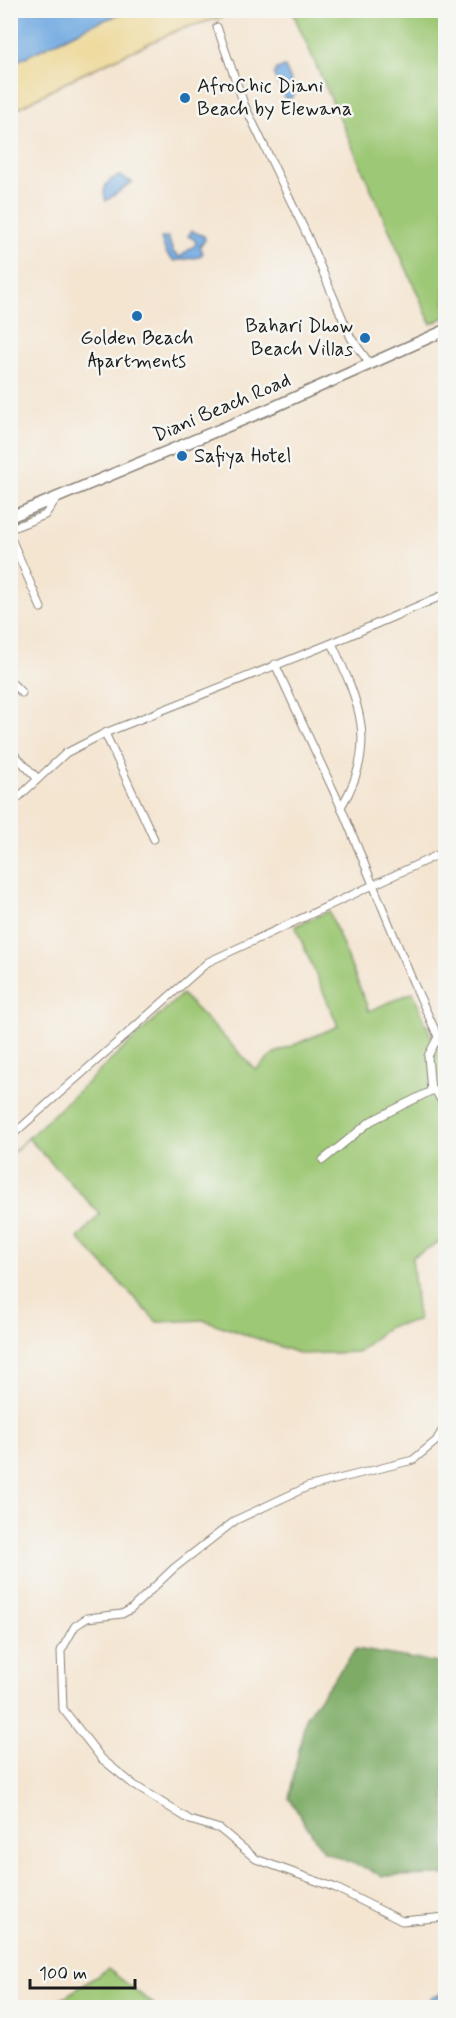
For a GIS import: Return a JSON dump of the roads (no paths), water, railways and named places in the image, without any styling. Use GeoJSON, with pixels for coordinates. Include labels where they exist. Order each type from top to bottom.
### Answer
{"type":"FeatureCollection","features":[{"type":"Feature","properties":{"kind":"main road","name":"Diani Beach Road"},"geometry":{"type":"LineString","coordinates":[[10,517],[443,331]]}},
{"type":"Feature","properties":{"kind":"street"},"geometry":{"type":"LineString","coordinates":[[217,27],[244,104],[307,235],[351,338],[370,364]]}},
{"type":"Feature","properties":{"kind":"street"},"geometry":{"type":"LineString","coordinates":[[443,331],[446,345]]}},
{"type":"Feature","properties":{"kind":"street"},"geometry":{"type":"LineString","coordinates":[[10,529],[45,515],[57,497]]}},
{"type":"Feature","properties":{"kind":"street"},"geometry":{"type":"LineString","coordinates":[[10,536],[41,608]]}},
{"type":"Feature","properties":{"kind":"street"},"geometry":{"type":"LineString","coordinates":[[10,805],[66,753],[105,734],[172,709],[275,664],[334,646],[446,594]]}},
{"type":"Feature","properties":{"kind":"street"},"geometry":{"type":"LineString","coordinates":[[334,646],[361,713],[362,723],[359,771],[341,807]]}},
{"type":"Feature","properties":{"kind":"street"},"geometry":{"type":"LineString","coordinates":[[275,664],[341,807],[446,1054]]}},
{"type":"Feature","properties":{"kind":"street"},"geometry":{"type":"LineString","coordinates":[[10,681],[22,693]]}},
{"type":"Feature","properties":{"kind":"street"},"geometry":{"type":"LineString","coordinates":[[105,734],[154,839]]}},
{"type":"Feature","properties":{"kind":"street"},"geometry":{"type":"LineString","coordinates":[[10,750],[38,779]]}},
{"type":"Feature","properties":{"kind":"street"},"geometry":{"type":"LineString","coordinates":[[10,1137],[207,962],[446,850]]}},
{"type":"Feature","properties":{"kind":"street"},"geometry":{"type":"LineString","coordinates":[[431,1091],[428,1056],[438,1037]]}},
{"type":"Feature","properties":{"kind":"street"},"geometry":{"type":"LineString","coordinates":[[323,1160],[371,1121],[431,1091],[436,1091],[446,1110]]}},
{"type":"Feature","properties":{"kind":"street"},"geometry":{"type":"LineString","coordinates":[[446,1424],[431,1446],[413,1460],[307,1487],[237,1520],[174,1568],[131,1610],[122,1614],[87,1618],[75,1626],[64,1645],[61,1660],[63,1709],[89,1745],[134,1785],[190,1820],[220,1828],[256,1859],[336,1888],[385,1914],[402,1921],[414,1922],[446,1917]]}},
{"type":"Feature","properties":{"kind":"water"},"geometry":{"type":"Polygon","coordinates":[[[11,10],[129,11],[91,25],[11,64],[11,10]]]}},
{"type":"Feature","properties":{"kind":"water"},"geometry":{"type":"Polygon","coordinates":[[[285,67],[296,92],[289,100],[284,98],[274,75],[276,69],[285,67]]]}},
{"type":"Feature","properties":{"kind":"water"},"geometry":{"type":"Polygon","coordinates":[[[120,176],[132,182],[106,201],[104,192],[106,185],[112,179],[120,176]]]}},
{"type":"Feature","properties":{"kind":"water"},"geometry":{"type":"Polygon","coordinates":[[[192,231],[204,236],[205,240],[200,246],[203,253],[199,257],[174,261],[166,253],[161,238],[168,237],[173,252],[180,257],[196,244],[195,240],[188,236],[192,231]]]}},
{"type":"Feature","properties":{"kind":"water"},"geometry":{"type":"Polygon","coordinates":[[[445,1993],[445,2007],[422,2007],[433,1996],[445,1993]]]}},
{"type":"Feature","properties":{"kind":"place","name":"AfroChic Diani Beach by Elewana"},"geometry":{"type":"Point","coordinates":[185,98]}},
{"type":"Feature","properties":{"kind":"place","name":"Golden Beach Apartments"},"geometry":{"type":"Point","coordinates":[137,316]}},
{"type":"Feature","properties":{"kind":"place","name":"Bahari Dhow Beach Villas"},"geometry":{"type":"Point","coordinates":[365,338]}},
{"type":"Feature","properties":{"kind":"place","name":"Safiya Hotel"},"geometry":{"type":"Point","coordinates":[182,456]}}]}
